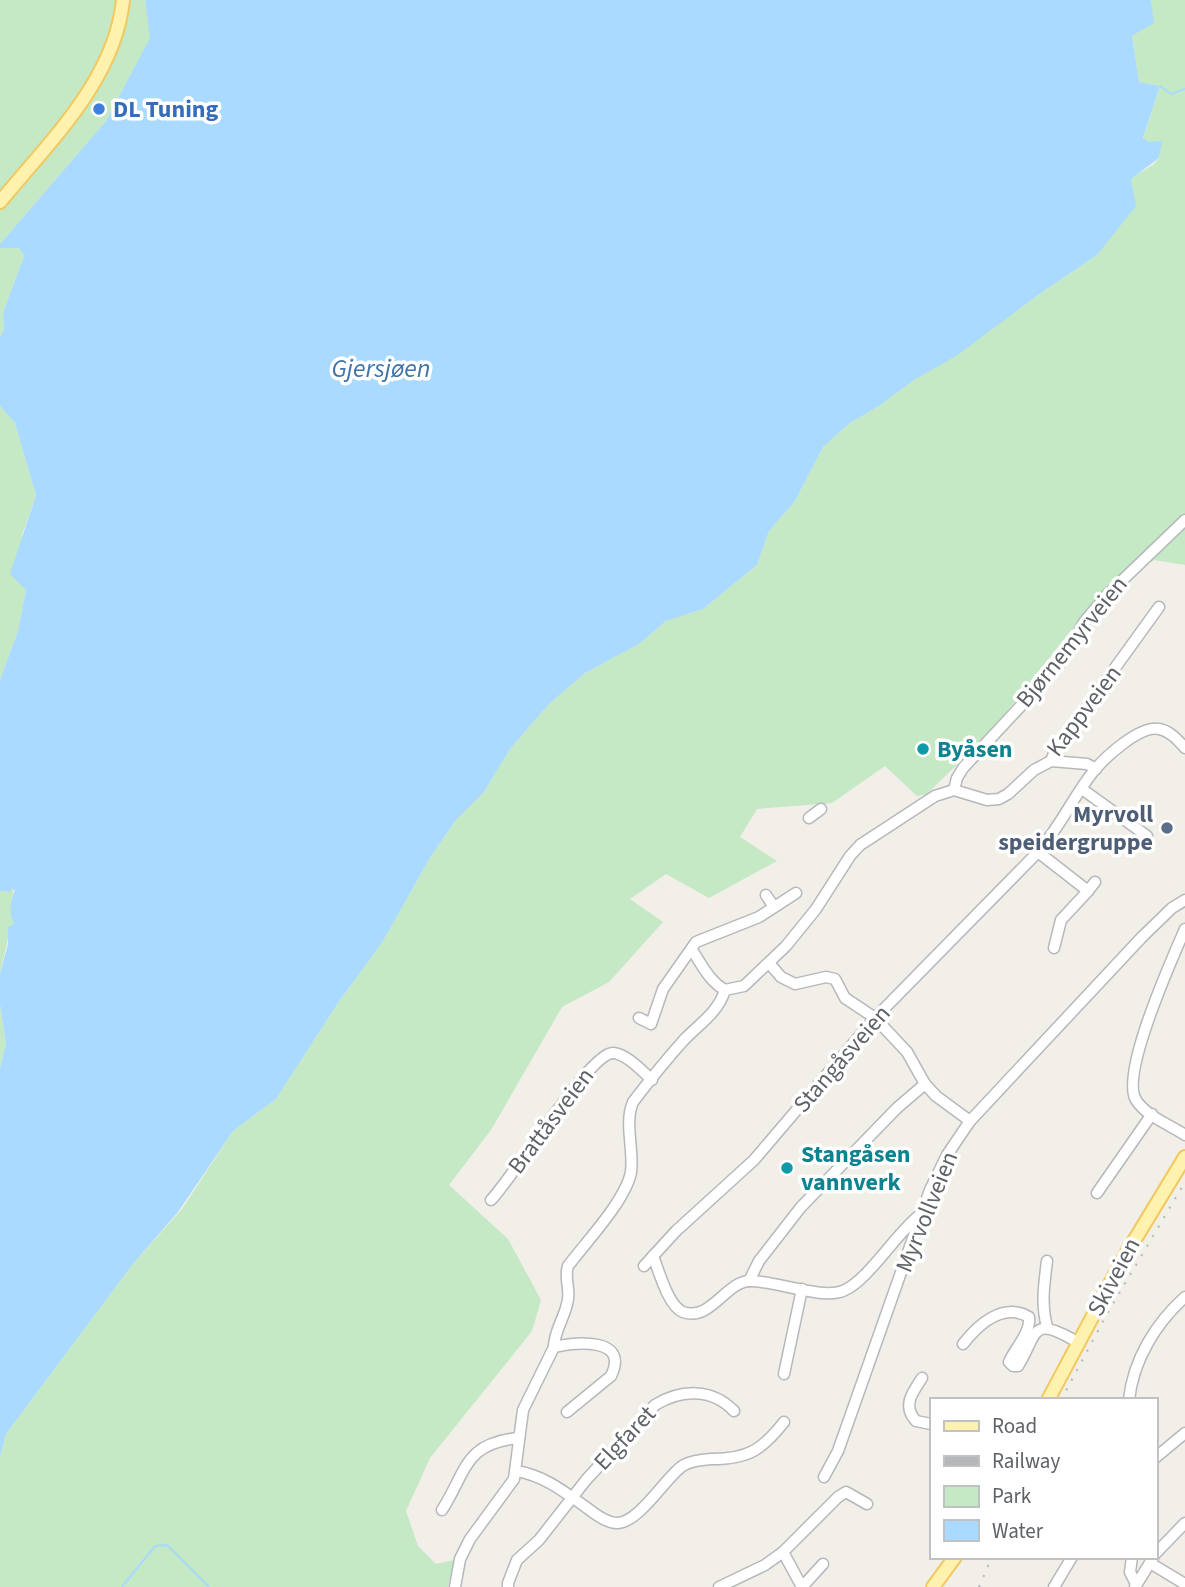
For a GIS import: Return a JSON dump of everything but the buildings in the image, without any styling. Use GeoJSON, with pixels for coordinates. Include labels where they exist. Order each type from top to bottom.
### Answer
{"type":"FeatureCollection","features":[{"type":"Feature","properties":{"kind":"main road"},"geometry":{"type":"LineString","coordinates":[[0,201],[93,85],[114,45],[123,0]]}},
{"type":"Feature","properties":{"kind":"main road","name":"Skiveien"},"geometry":{"type":"LineString","coordinates":[[1049,1398],[1126,1254],[1185,1157]]}},
{"type":"Feature","properties":{"kind":"main road"},"geometry":{"type":"LineString","coordinates":[[933,1587],[953,1559]]}},
{"type":"Feature","properties":{"kind":"street","name":"Bjørnemyrveien"},"geometry":{"type":"LineString","coordinates":[[954,790],[957,778],[964,768],[1062,660],[1085,621],[1100,602],[1185,520]]}},
{"type":"Feature","properties":{"kind":"street","name":"Kappveien"},"geometry":{"type":"LineString","coordinates":[[954,790],[995,800],[1008,794],[1042,764],[1051,761],[1055,751],[1159,607]]}},
{"type":"Feature","properties":{"kind":"street","name":"Stangåsveien"},"geometry":{"type":"LineString","coordinates":[[644,1266],[676,1231],[754,1160],[875,1018],[1038,852],[1063,820],[1096,769],[1128,741],[1148,729],[1166,732],[1185,748]]}},
{"type":"Feature","properties":{"kind":"street"},"geometry":{"type":"LineString","coordinates":[[1051,761],[1087,764],[1096,769]]}},
{"type":"Feature","properties":{"kind":"street"},"geometry":{"type":"LineString","coordinates":[[1082,789],[1147,835]]}},
{"type":"Feature","properties":{"kind":"street"},"geometry":{"type":"LineString","coordinates":[[692,950],[712,981],[725,990],[744,986],[802,928],[860,845],[935,796],[954,790]]}},
{"type":"Feature","properties":{"kind":"street"},"geometry":{"type":"LineString","coordinates":[[809,818],[821,809]]}},
{"type":"Feature","properties":{"kind":"street"},"geometry":{"type":"LineString","coordinates":[[1038,852],[1092,887],[1061,920],[1054,948]]}},
{"type":"Feature","properties":{"kind":"street"},"geometry":{"type":"LineString","coordinates":[[639,1018],[651,1024],[663,989],[696,942],[737,926],[796,893]]}},
{"type":"Feature","properties":{"kind":"street"},"geometry":{"type":"LineString","coordinates":[[766,895],[774,907]]}},
{"type":"Feature","properties":{"kind":"street","name":"Myrvollveien"},"geometry":{"type":"LineString","coordinates":[[824,1477],[838,1451],[922,1213],[947,1154],[970,1121],[1142,937],[1172,908],[1185,900]]}},
{"type":"Feature","properties":{"kind":"street"},"geometry":{"type":"LineString","coordinates":[[1185,929],[1151,1013],[1132,1077],[1134,1097],[1139,1104],[1185,1135]]}},
{"type":"Feature","properties":{"kind":"street"},"geometry":{"type":"LineString","coordinates":[[769,963],[781,977],[795,984],[826,977],[835,979],[845,998],[875,1018],[907,1052],[925,1084],[936,1096],[970,1121]]}},
{"type":"Feature","properties":{"kind":"street"},"geometry":{"type":"LineString","coordinates":[[455,1587],[457,1570],[465,1548],[505,1495],[516,1471],[523,1410],[554,1347],[554,1339],[565,1315],[569,1298],[566,1273],[626,1186],[632,1160],[629,1112],[633,1102],[683,1041],[714,1012],[722,1001],[725,990]]}},
{"type":"Feature","properties":{"kind":"street","name":"Brattåsveien"},"geometry":{"type":"LineString","coordinates":[[491,1200],[574,1089],[605,1054],[614,1053],[623,1057],[652,1080]]}},
{"type":"Feature","properties":{"kind":"street"},"geometry":{"type":"LineString","coordinates":[[749,1281],[759,1261],[801,1208],[905,1100],[925,1084]]}},
{"type":"Feature","properties":{"kind":"street"},"geometry":{"type":"LineString","coordinates":[[1097,1193],[1152,1114]]}},
{"type":"Feature","properties":{"kind":"street"},"geometry":{"type":"LineString","coordinates":[[653,1256],[666,1291],[677,1308],[687,1313],[702,1310],[749,1281],[839,1293],[859,1281],[909,1223],[922,1213]]}},
{"type":"Feature","properties":{"kind":"street"},"geometry":{"type":"LineString","coordinates":[[963,1344],[978,1325],[988,1319],[1006,1313],[1026,1315],[1029,1325],[1010,1362],[1010,1365],[1016,1366],[1034,1334],[1047,1327],[1042,1289],[1047,1261]]}},
{"type":"Feature","properties":{"kind":"street"},"geometry":{"type":"LineString","coordinates":[[784,1374],[802,1289]]}},
{"type":"Feature","properties":{"kind":"street"},"geometry":{"type":"LineString","coordinates":[[1130,1398],[1139,1363],[1157,1327],[1185,1297]]}},
{"type":"Feature","properties":{"kind":"street","name":"Skiveien"},"geometry":{"type":"LineString","coordinates":[[1047,1327],[1072,1339]]}},
{"type":"Feature","properties":{"kind":"street"},"geometry":{"type":"LineString","coordinates":[[554,1347],[596,1343],[607,1348],[615,1359],[611,1376],[567,1412]]}},
{"type":"Feature","properties":{"kind":"street"},"geometry":{"type":"LineString","coordinates":[[922,1378],[912,1394],[909,1410],[916,1421],[930,1424]]}},
{"type":"Feature","properties":{"kind":"street","name":"Elgfaret"},"geometry":{"type":"LineString","coordinates":[[508,1587],[517,1560],[539,1540],[573,1497],[655,1405],[665,1398],[703,1392],[730,1407],[736,1396]]}},
{"type":"Feature","properties":{"kind":"street"},"geometry":{"type":"LineString","coordinates":[[516,1471],[535,1475],[604,1519],[616,1523],[638,1512],[682,1466],[694,1461],[730,1458],[754,1452],[765,1446],[778,1425]]}},
{"type":"Feature","properties":{"kind":"street"},"geometry":{"type":"LineString","coordinates":[[1157,1456],[1185,1433]]}},
{"type":"Feature","properties":{"kind":"street"},"geometry":{"type":"LineString","coordinates":[[442,1510],[457,1480],[477,1452],[494,1442],[519,1438]]}},
{"type":"Feature","properties":{"kind":"street"},"geometry":{"type":"LineString","coordinates":[[719,1587],[765,1565],[783,1552],[846,1492],[867,1504]]}},
{"type":"Feature","properties":{"kind":"street"},"geometry":{"type":"LineString","coordinates":[[1157,1554],[1185,1523]]}},
{"type":"Feature","properties":{"kind":"street"},"geometry":{"type":"LineString","coordinates":[[783,1552],[802,1587],[823,1564]]}},
{"type":"Feature","properties":{"kind":"street"},"geometry":{"type":"LineString","coordinates":[[1054,1587],[1071,1559]]}},
{"type":"Feature","properties":{"kind":"street"},"geometry":{"type":"LineString","coordinates":[[1132,1559],[1130,1572],[1136,1585]]}},
{"type":"Feature","properties":{"kind":"street"},"geometry":{"type":"LineString","coordinates":[[1136,1585],[1152,1559]]}},
{"type":"Feature","properties":{"kind":"street"},"geometry":{"type":"LineString","coordinates":[[1154,1559],[1185,1584]]}},
{"type":"Feature","properties":{"kind":"green space"},"geometry":{"type":"Polygon","coordinates":[[[0,0],[145,0],[151,37],[106,121],[0,244],[0,0]]]}},
{"type":"Feature","properties":{"kind":"green space"},"geometry":{"type":"Polygon","coordinates":[[[1151,0],[1185,0],[1185,565],[1154,560],[1098,596],[996,726],[927,794],[917,796],[885,766],[832,803],[757,809],[740,837],[777,861],[709,898],[666,874],[630,899],[663,922],[609,982],[562,1007],[491,1130],[449,1185],[508,1239],[541,1300],[532,1331],[430,1458],[406,1511],[418,1546],[436,1564],[454,1560],[448,1587],[0,1587],[0,1457],[6,1434],[132,1265],[182,1209],[233,1131],[276,1099],[338,1003],[383,941],[431,856],[456,820],[484,792],[510,749],[549,704],[585,673],[639,644],[666,621],[703,609],[757,565],[769,531],[795,501],[823,447],[850,423],[879,406],[1097,255],[1130,179],[1153,165],[1159,158],[1161,142],[1143,139],[1160,86],[1139,82],[1132,36],[1153,23],[1151,0]]]}},
{"type":"Feature","properties":{"kind":"green space"},"geometry":{"type":"Polygon","coordinates":[[[0,248],[19,248],[24,256],[3,313],[4,329],[0,337],[0,248]]]}},
{"type":"Feature","properties":{"kind":"green space"},"geometry":{"type":"Polygon","coordinates":[[[0,406],[15,423],[36,495],[22,535],[26,590],[18,631],[0,680],[0,406]]]}},
{"type":"Feature","properties":{"kind":"green space"},"geometry":{"type":"Polygon","coordinates":[[[14,888],[14,925],[9,934],[0,974],[0,891],[8,892],[14,888]]]}},
{"type":"Feature","properties":{"kind":"green space"},"geometry":{"type":"Polygon","coordinates":[[[0,1005],[6,1043],[0,1068],[0,1005]]]}},
{"type":"Feature","properties":{"kind":"water","name":"Gjersjøen"},"geometry":{"type":"Polygon","coordinates":[[[145,0],[1151,0],[1154,23],[1132,36],[1139,82],[1160,86],[1143,138],[1149,142],[1162,141],[1159,158],[1131,179],[1136,206],[1097,255],[956,356],[914,380],[850,423],[823,447],[795,501],[769,531],[757,565],[703,609],[666,621],[639,644],[585,673],[549,704],[510,749],[484,792],[456,820],[431,856],[383,941],[338,1003],[276,1099],[233,1131],[178,1212],[132,1265],[6,1434],[0,1457],[0,1068],[6,1043],[0,1005],[0,974],[8,944],[8,927],[14,924],[11,907],[15,890],[0,891],[0,680],[18,631],[26,590],[10,574],[36,495],[15,423],[0,406],[0,337],[4,329],[3,313],[24,256],[19,248],[0,248],[0,244],[106,121],[150,38],[145,0]]]}},
{"type":"Feature","properties":{"kind":"waterway"},"geometry":{"type":"LineString","coordinates":[[1160,86],[1171,94],[1185,89]]}},
{"type":"Feature","properties":{"kind":"waterway"},"geometry":{"type":"LineString","coordinates":[[122,1587],[155,1546],[167,1545],[209,1587]]}},
{"type":"Feature","properties":{"kind":"railway"},"geometry":{"type":"LineString","coordinates":[[1062,1398],[1107,1314],[1185,1182]]}},
{"type":"Feature","properties":{"kind":"railway"},"geometry":{"type":"LineString","coordinates":[[979,1587],[991,1559]]}},
{"type":"Feature","properties":{"kind":"place","name":"DL Tuning"},"geometry":{"type":"Point","coordinates":[99,109]}},
{"type":"Feature","properties":{"kind":"place","name":"Byåsen"},"geometry":{"type":"Point","coordinates":[923,749]}},
{"type":"Feature","properties":{"kind":"place","name":"Myrvoll speidergruppe"},"geometry":{"type":"Point","coordinates":[1167,828]}},
{"type":"Feature","properties":{"kind":"place","name":"Stangåsen vannverk"},"geometry":{"type":"Point","coordinates":[787,1168]}}]}
